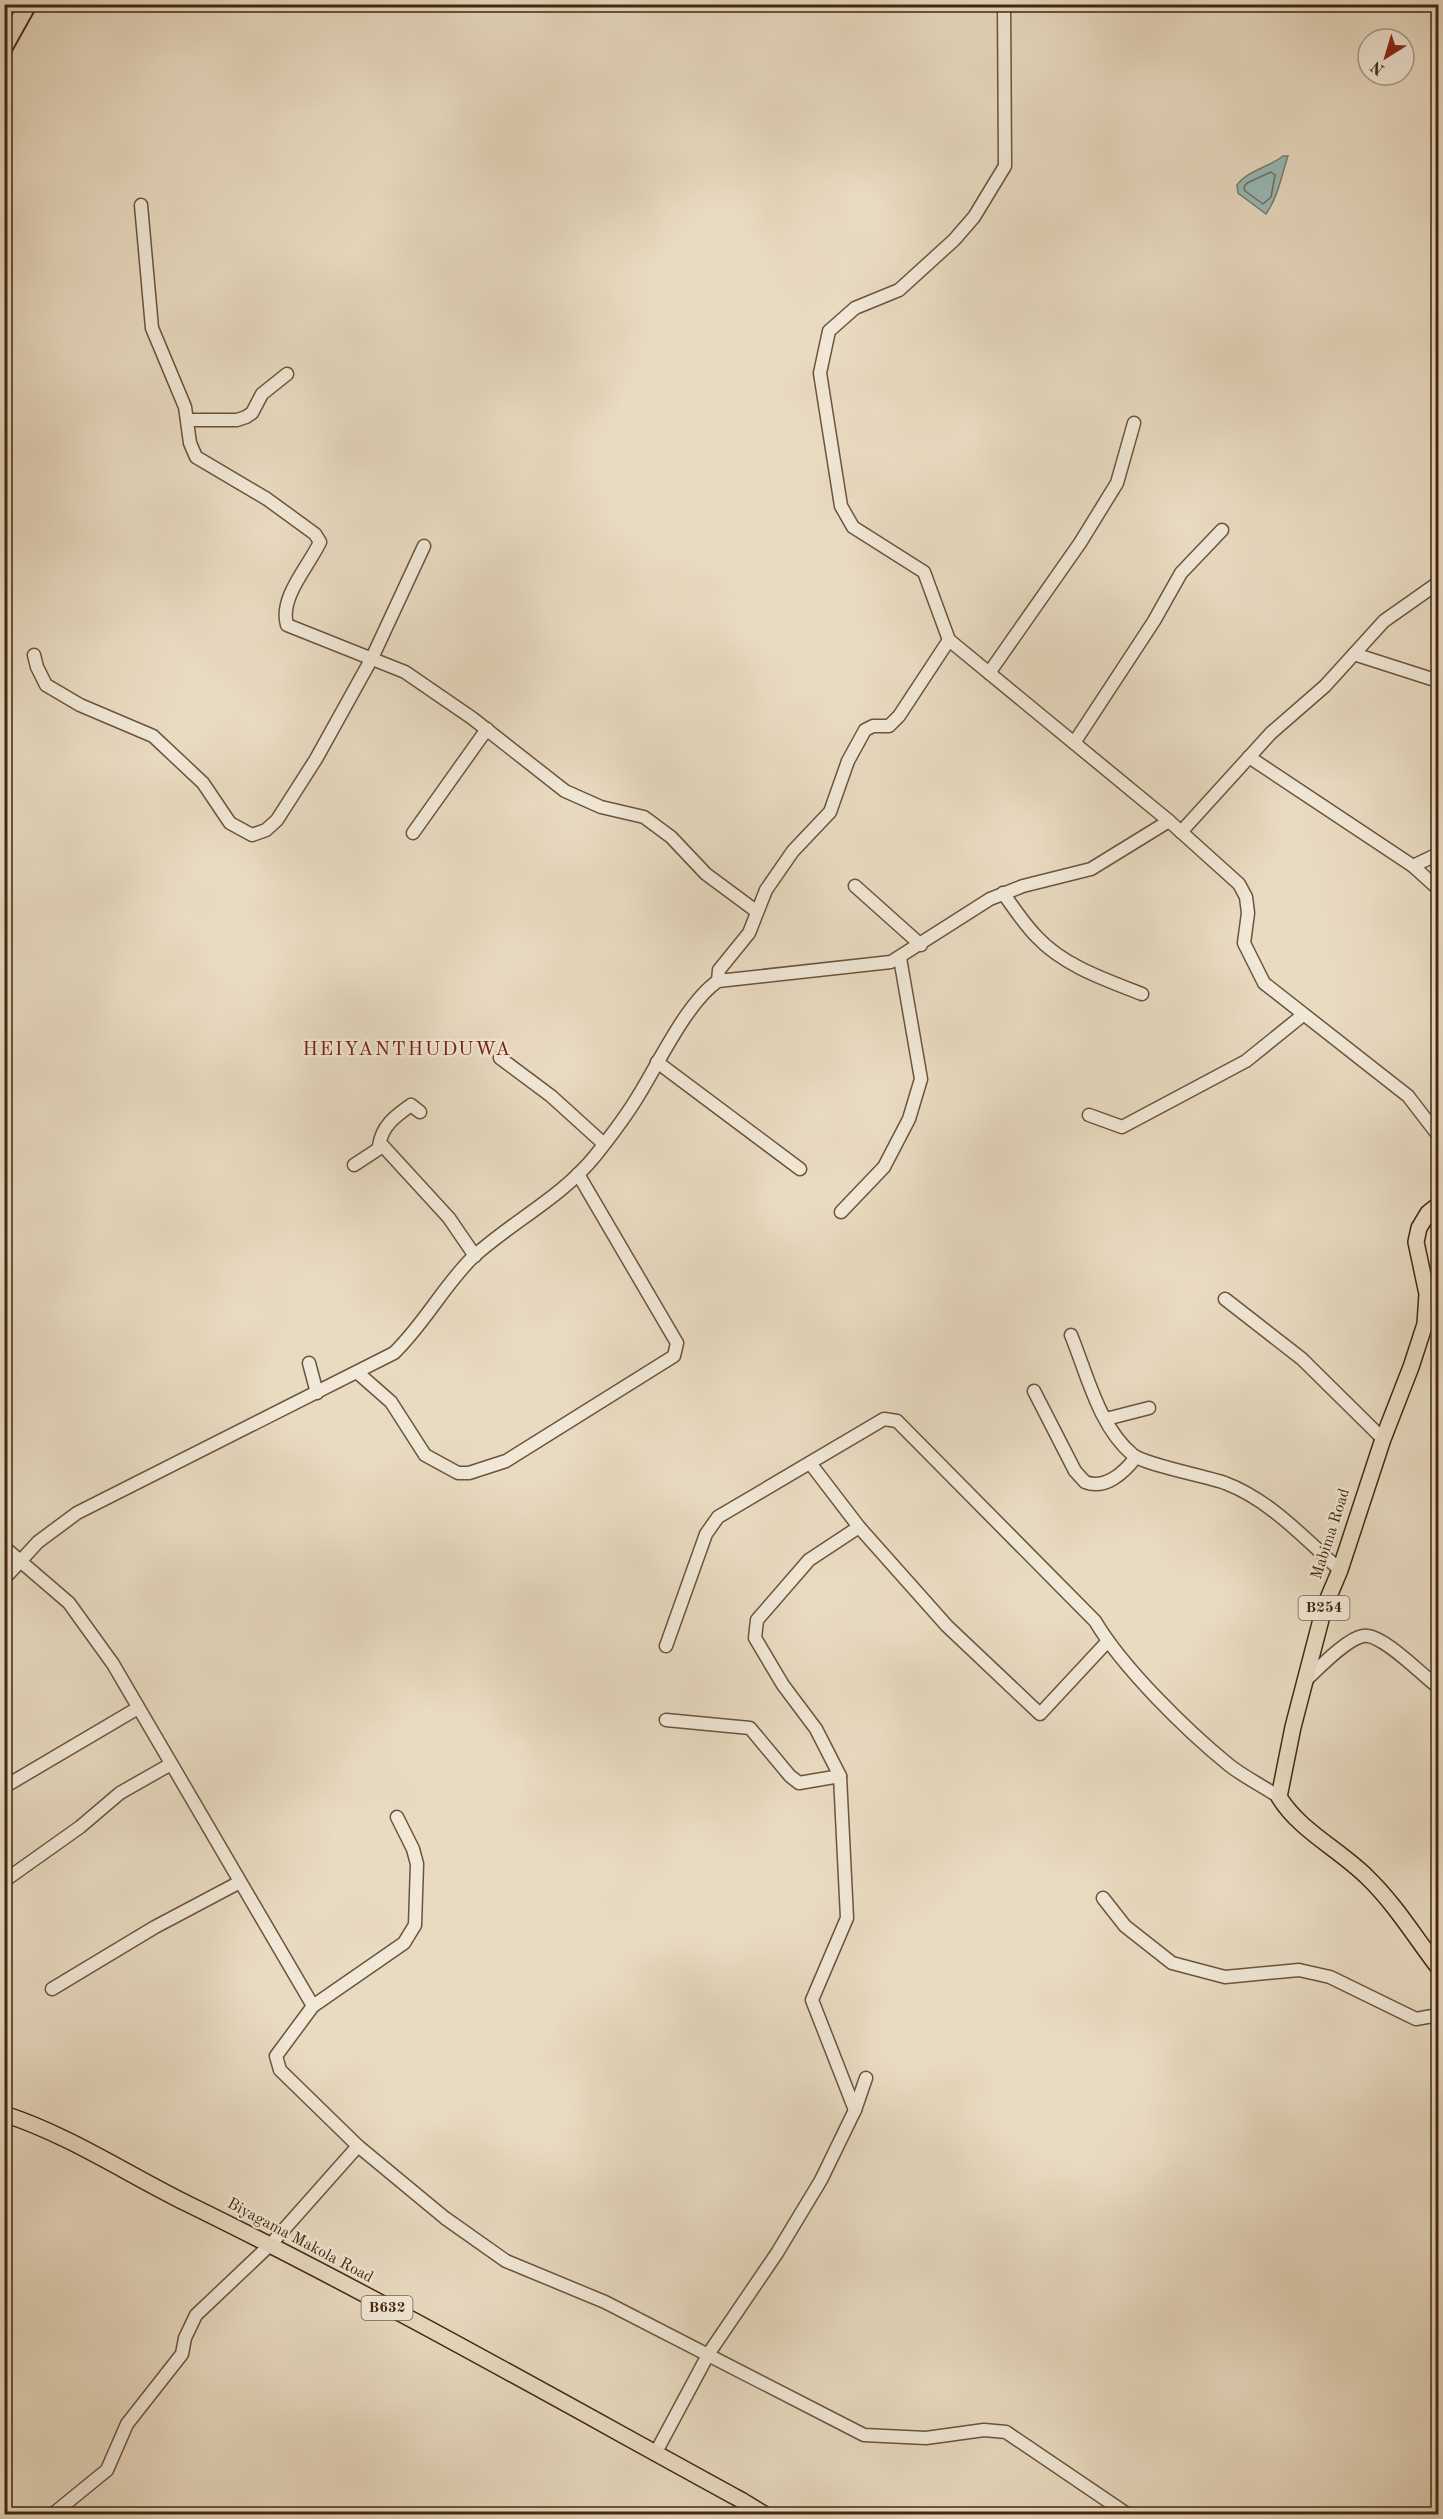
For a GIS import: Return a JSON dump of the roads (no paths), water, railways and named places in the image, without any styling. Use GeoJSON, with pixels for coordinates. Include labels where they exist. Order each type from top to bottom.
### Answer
{"type":"FeatureCollection","features":[{"type":"Feature","properties":{"kind":"highway"},"geometry":{"type":"LineString","coordinates":[[4,47],[28,4]]}},
{"type":"Feature","properties":{"kind":"main road","name":"Mabima Road"},"geometry":{"type":"LineString","coordinates":[[1279,1797],[1281,1779],[1324,1608],[1341,1570],[1383,1439],[1412,1367],[1425,1324],[1427,1294],[1416,1242],[1419,1228],[1428,1214],[1438,1205]]}},
{"type":"Feature","properties":{"kind":"main road"},"geometry":{"type":"LineString","coordinates":[[1279,1797],[1296,1817],[1346,1858],[1386,1896],[1438,1967]]}},
{"type":"Feature","properties":{"kind":"main road","name":"Biyagama Makola Road"},"geometry":{"type":"LineString","coordinates":[[4,2114],[65,2138],[157,2188],[271,2244],[764,2514]]}},
{"type":"Feature","properties":{"kind":"street"},"geometry":{"type":"LineString","coordinates":[[1004,4],[1005,166],[974,217],[954,240],[899,290],[855,308],[829,331],[820,372],[841,506],[853,528],[924,572],[949,640],[1181,832],[1239,884],[1246,897],[1248,913],[1244,944],[1264,983],[1408,1096],[1438,1135]]}},
{"type":"Feature","properties":{"kind":"street"},"geometry":{"type":"LineString","coordinates":[[141,205],[152,328],[185,407],[190,443],[196,457],[267,499],[315,534],[320,542],[289,599],[285,616],[287,625],[405,672],[487,729],[565,791],[600,807],[644,816],[671,837],[706,874],[756,911]]}},
{"type":"Feature","properties":{"kind":"street"},"geometry":{"type":"LineString","coordinates":[[188,420],[237,420],[246,417],[252,413],[262,394],[287,374]]}},
{"type":"Feature","properties":{"kind":"street"},"geometry":{"type":"LineString","coordinates":[[989,673],[1080,543],[1117,483],[1134,423]]}},
{"type":"Feature","properties":{"kind":"street"},"geometry":{"type":"LineString","coordinates":[[1074,743],[1154,621],[1181,573],[1222,530]]}},
{"type":"Feature","properties":{"kind":"street"},"geometry":{"type":"LineString","coordinates":[[34,655],[46,685],[80,705],[153,736],[203,783],[230,823],[252,835],[266,830],[277,820],[316,759],[372,658],[424,546]]}},
{"type":"Feature","properties":{"kind":"street"},"geometry":{"type":"LineString","coordinates":[[1181,832],[1271,733],[1325,686],[1384,621],[1438,583]]}},
{"type":"Feature","properties":{"kind":"street"},"geometry":{"type":"LineString","coordinates":[[4,1579],[38,1542],[77,1513],[394,1353],[408,1340],[475,1256],[578,1174],[625,1116],[688,1016],[718,981],[719,970],[749,933],[766,890],[793,851],[830,812],[848,761],[865,730],[869,726],[889,726],[892,723],[913,698],[949,640]]}},
{"type":"Feature","properties":{"kind":"street"},"geometry":{"type":"LineString","coordinates":[[1354,654],[1438,681]]}},
{"type":"Feature","properties":{"kind":"street"},"geometry":{"type":"LineString","coordinates":[[413,833],[487,729]]}},
{"type":"Feature","properties":{"kind":"street"},"geometry":{"type":"LineString","coordinates":[[1249,757],[1413,866],[1435,886]]}},
{"type":"Feature","properties":{"kind":"street"},"geometry":{"type":"LineString","coordinates":[[718,981],[879,964],[900,958],[975,908],[1003,893],[1091,869],[1169,822]]}},
{"type":"Feature","properties":{"kind":"street"},"geometry":{"type":"LineString","coordinates":[[1413,866],[1438,854]]}},
{"type":"Feature","properties":{"kind":"street"},"geometry":{"type":"LineString","coordinates":[[855,886],[921,945]]}},
{"type":"Feature","properties":{"kind":"street"},"geometry":{"type":"LineString","coordinates":[[1003,893],[1031,931],[1052,951],[1075,965],[1142,994]]}},
{"type":"Feature","properties":{"kind":"street"},"geometry":{"type":"LineString","coordinates":[[842,1212],[884,1167],[909,1119],[921,1079],[900,958]]}},
{"type":"Feature","properties":{"kind":"street"},"geometry":{"type":"LineString","coordinates":[[1089,1115],[1122,1127],[1246,1061],[1304,1015]]}},
{"type":"Feature","properties":{"kind":"street"},"geometry":{"type":"LineString","coordinates":[[500,1058],[551,1095],[604,1144]]}},
{"type":"Feature","properties":{"kind":"street"},"geometry":{"type":"LineString","coordinates":[[657,1062],[800,1169]]}},
{"type":"Feature","properties":{"kind":"street"},"geometry":{"type":"LineString","coordinates":[[354,1165],[379,1146],[382,1130],[405,1109],[411,1105],[420,1112]]}},
{"type":"Feature","properties":{"kind":"street"},"geometry":{"type":"LineString","coordinates":[[379,1146],[387,1149],[409,1171],[449,1218],[475,1256]]}},
{"type":"Feature","properties":{"kind":"street"},"geometry":{"type":"LineString","coordinates":[[358,1373],[391,1402],[425,1455],[458,1473],[469,1473],[507,1461],[674,1356],[677,1343],[578,1174]]}},
{"type":"Feature","properties":{"kind":"street"},"geometry":{"type":"LineString","coordinates":[[1225,1299],[1302,1359],[1383,1439]]}},
{"type":"Feature","properties":{"kind":"street"},"geometry":{"type":"LineString","coordinates":[[1071,1335],[1106,1419],[1121,1444],[1136,1457],[1225,1483],[1260,1499],[1341,1570]]}},
{"type":"Feature","properties":{"kind":"street"},"geometry":{"type":"LineString","coordinates":[[309,1363],[317,1393]]}},
{"type":"Feature","properties":{"kind":"street"},"geometry":{"type":"LineString","coordinates":[[1034,1391],[1075,1471],[1084,1482],[1098,1485],[1119,1476],[1136,1457]]}},
{"type":"Feature","properties":{"kind":"street"},"geometry":{"type":"LineString","coordinates":[[1106,1419],[1149,1408]]}},
{"type":"Feature","properties":{"kind":"street"},"geometry":{"type":"LineString","coordinates":[[666,1646],[706,1534],[718,1517],[884,1419],[897,1420],[1095,1620],[1107,1642],[1179,1719],[1230,1766],[1279,1797]]}},
{"type":"Feature","properties":{"kind":"street"},"geometry":{"type":"LineString","coordinates":[[810,1463],[859,1527],[947,1626],[1040,1714],[1107,1642]]}},
{"type":"Feature","properties":{"kind":"street"},"geometry":{"type":"LineString","coordinates":[[855,2110],[812,2000],[848,1918],[840,1776],[816,1729],[783,1685],[755,1638],[757,1620],[774,1596],[809,1560],[859,1527]]}},
{"type":"Feature","properties":{"kind":"street"},"geometry":{"type":"LineString","coordinates":[[4,1547],[69,1603],[113,1664],[313,2006]]}},
{"type":"Feature","properties":{"kind":"street"},"geometry":{"type":"LineString","coordinates":[[1305,1681],[1349,1643],[1364,1635],[1377,1637],[1438,1687]]}},
{"type":"Feature","properties":{"kind":"street"},"geometry":{"type":"LineString","coordinates":[[4,1787],[138,1708]]}},
{"type":"Feature","properties":{"kind":"street"},"geometry":{"type":"LineString","coordinates":[[666,1720],[750,1728],[790,1776],[799,1783],[840,1776]]}},
{"type":"Feature","properties":{"kind":"street"},"geometry":{"type":"LineString","coordinates":[[4,1881],[80,1827],[120,1793],[171,1764]]}},
{"type":"Feature","properties":{"kind":"street"},"geometry":{"type":"LineString","coordinates":[[397,1817],[413,1849],[417,1864],[415,1925],[404,1943],[313,2006],[278,2051],[275,2061],[280,2070],[358,2146],[445,2218],[506,2261],[604,2302],[709,2353],[742,2373],[864,2435],[926,2438],[984,2430],[1006,2432],[1127,2514]]}},
{"type":"Feature","properties":{"kind":"street"},"geometry":{"type":"LineString","coordinates":[[52,1989],[155,1927],[240,1882]]}},
{"type":"Feature","properties":{"kind":"street"},"geometry":{"type":"LineString","coordinates":[[1103,1898],[1125,1926],[1172,1963],[1225,1977],[1299,1970],[1330,1977],[1416,2019],[1438,2015]]}},
{"type":"Feature","properties":{"kind":"street"},"geometry":{"type":"LineString","coordinates":[[656,2454],[709,2353],[777,2253],[815,2189],[855,2110],[866,2078]]}},
{"type":"Feature","properties":{"kind":"street"},"geometry":{"type":"LineString","coordinates":[[52,2514],[107,2470],[127,2424],[182,2354],[185,2338],[196,2315],[271,2244],[358,2146]]}},
{"type":"Feature","properties":{"kind":"water"},"geometry":{"type":"Polygon","coordinates":[[[1283,156],[1288,156],[1276,194],[1266,214],[1238,193],[1237,185],[1253,172],[1283,156]]]}},
{"type":"Feature","properties":{"kind":"district","name":"HEIYANTHUDUWA"},"geometry":{"type":"Point","coordinates":[407,1050]}}]}
